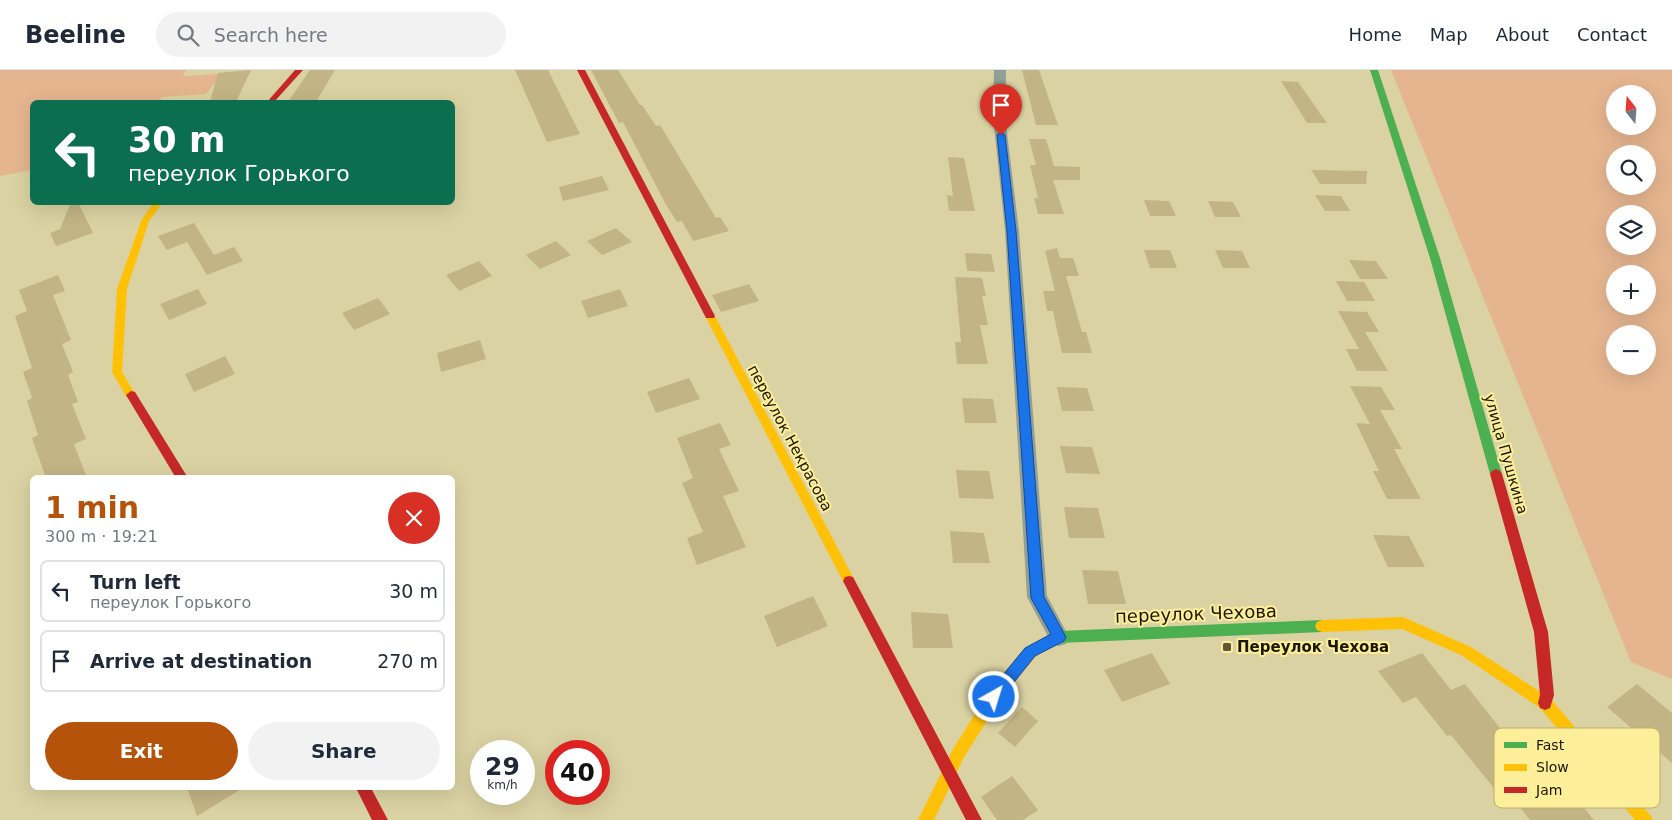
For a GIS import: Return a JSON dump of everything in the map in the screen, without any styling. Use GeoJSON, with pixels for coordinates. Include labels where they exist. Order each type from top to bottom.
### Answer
{"type":"FeatureCollection","features":[{"type":"Feature","properties":{"kind":"street"},"geometry":{"type":"LineString","coordinates":[[272,100],[299,70]]}},
{"type":"Feature","properties":{"kind":"street","name":"переулок Некрасова"},"geometry":{"type":"LineString","coordinates":[[581,70],[974,820]]}},
{"type":"Feature","properties":{"kind":"street"},"geometry":{"type":"LineString","coordinates":[[1000,70],[999,116],[1012,231],[1037,598],[1059,637]]}},
{"type":"Feature","properties":{"kind":"street","name":"улица Пушкина"},"geometry":{"type":"LineString","coordinates":[[1374,70],[1435,258],[1541,632],[1547,695],[1545,703]]}},
{"type":"Feature","properties":{"kind":"street"},"geometry":{"type":"LineString","coordinates":[[157,205],[144,221],[122,289],[117,372],[180,475]]}},
{"type":"Feature","properties":{"kind":"street","name":"переулок Чехова"},"geometry":{"type":"LineString","coordinates":[[926,820],[948,771],[994,697],[1030,652],[1059,637],[1404,623],[1466,651],[1545,703]]}},
{"type":"Feature","properties":{"kind":"street"},"geometry":{"type":"LineString","coordinates":[[1545,703],[1566,728]]}},
{"type":"Feature","properties":{"kind":"street"},"geometry":{"type":"LineString","coordinates":[[364,790],[380,820]]}},
{"type":"Feature","properties":{"kind":"street"},"geometry":{"type":"LineString","coordinates":[[1633,808],[1645,820]]}},
{"type":"Feature","properties":{"kind":"shaded area"},"geometry":{"type":"Polygon","coordinates":[[[0,70],[186,70],[183,76],[222,74],[206,94],[162,97],[160,100],[30,100],[30,170],[0,176],[0,70]]]}},
{"type":"Feature","properties":{"kind":"shaded area"},"geometry":{"type":"Polygon","coordinates":[[[1391,70],[1672,70],[1672,679],[1631,662],[1391,70]]]}},
{"type":"Feature","properties":{"kind":"building"},"geometry":{"type":"Polygon","coordinates":[[[251,70],[237,100],[211,100],[218,73],[251,70]]]}},
{"type":"Feature","properties":{"kind":"building"},"geometry":{"type":"Polygon","coordinates":[[[310,70],[335,70],[317,100],[289,100],[310,70]]]}},
{"type":"Feature","properties":{"kind":"building"},"geometry":{"type":"Polygon","coordinates":[[[515,70],[548,70],[580,134],[547,142],[515,70]]]}},
{"type":"Feature","properties":{"kind":"building"},"geometry":{"type":"Polygon","coordinates":[[[591,70],[618,70],[656,126],[660,125],[716,218],[720,217],[729,231],[693,241],[682,221],[677,222],[665,203],[623,122],[619,123],[591,70]]]}},
{"type":"Feature","properties":{"kind":"building"},"geometry":{"type":"Polygon","coordinates":[[[1022,70],[1039,70],[1058,125],[1036,125],[1022,70]]]}},
{"type":"Feature","properties":{"kind":"building"},"geometry":{"type":"Polygon","coordinates":[[[1281,81],[1298,82],[1327,123],[1307,123],[1281,81]]]}},
{"type":"Feature","properties":{"kind":"building"},"geometry":{"type":"Polygon","coordinates":[[[1029,139],[1046,139],[1054,166],[1080,167],[1080,180],[1053,180],[1064,214],[1038,214],[1034,198],[1038,198],[1030,165],[1036,165],[1029,139]]]}},
{"type":"Feature","properties":{"kind":"building"},"geometry":{"type":"Polygon","coordinates":[[[948,157],[964,158],[975,211],[949,211],[947,195],[953,196],[948,157]]]}},
{"type":"Feature","properties":{"kind":"building"},"geometry":{"type":"Polygon","coordinates":[[[1311,170],[1367,171],[1366,184],[1320,184],[1311,170]]]}},
{"type":"Feature","properties":{"kind":"building"},"geometry":{"type":"Polygon","coordinates":[[[602,176],[609,190],[563,201],[559,187],[602,176]]]}},
{"type":"Feature","properties":{"kind":"building"},"geometry":{"type":"Polygon","coordinates":[[[1315,195],[1341,196],[1350,211],[1325,211],[1315,195]]]}},
{"type":"Feature","properties":{"kind":"building"},"geometry":{"type":"Polygon","coordinates":[[[1144,200],[1169,201],[1176,216],[1150,216],[1144,200]]]}},
{"type":"Feature","properties":{"kind":"building"},"geometry":{"type":"Polygon","coordinates":[[[1208,201],[1233,202],[1241,217],[1215,217],[1208,201]]]}},
{"type":"Feature","properties":{"kind":"building"},"geometry":{"type":"Polygon","coordinates":[[[70,205],[79,205],[93,233],[56,246],[50,233],[60,229],[70,205]]]}},
{"type":"Feature","properties":{"kind":"building"},"geometry":{"type":"Polygon","coordinates":[[[194,223],[214,255],[234,247],[243,261],[207,275],[187,242],[167,250],[158,236],[194,223]]]}},
{"type":"Feature","properties":{"kind":"building"},"geometry":{"type":"Polygon","coordinates":[[[616,228],[632,242],[602,255],[587,241],[616,228]]]}},
{"type":"Feature","properties":{"kind":"building"},"geometry":{"type":"Polygon","coordinates":[[[556,241],[571,255],[540,269],[526,255],[556,241]]]}},
{"type":"Feature","properties":{"kind":"building"},"geometry":{"type":"Polygon","coordinates":[[[1057,248],[1060,258],[1073,258],[1079,276],[1066,276],[1082,332],[1086,332],[1092,353],[1062,353],[1053,311],[1047,311],[1043,291],[1055,291],[1045,251],[1057,248]]]}},
{"type":"Feature","properties":{"kind":"building"},"geometry":{"type":"Polygon","coordinates":[[[1144,250],[1170,250],[1177,268],[1150,268],[1144,250]]]}},
{"type":"Feature","properties":{"kind":"building"},"geometry":{"type":"Polygon","coordinates":[[[1215,250],[1242,251],[1250,268],[1223,268],[1215,250]]]}},
{"type":"Feature","properties":{"kind":"building"},"geometry":{"type":"Polygon","coordinates":[[[965,253],[991,254],[995,272],[967,271],[965,253]]]}},
{"type":"Feature","properties":{"kind":"building"},"geometry":{"type":"Polygon","coordinates":[[[1349,260],[1376,261],[1388,279],[1360,279],[1349,260]]]}},
{"type":"Feature","properties":{"kind":"building"},"geometry":{"type":"Polygon","coordinates":[[[479,261],[492,276],[459,291],[446,275],[479,261]]]}},
{"type":"Feature","properties":{"kind":"building"},"geometry":{"type":"Polygon","coordinates":[[[58,275],[65,291],[53,295],[71,340],[62,344],[73,372],[68,375],[78,402],[72,404],[86,439],[74,444],[86,475],[45,475],[32,438],[38,435],[27,401],[32,398],[23,372],[32,368],[15,316],[27,311],[19,290],[58,275]]]}},
{"type":"Feature","properties":{"kind":"building"},"geometry":{"type":"Polygon","coordinates":[[[955,277],[982,278],[986,296],[982,296],[988,325],[980,325],[988,364],[957,364],[955,342],[961,342],[955,277]]]}},
{"type":"Feature","properties":{"kind":"building"},"geometry":{"type":"Polygon","coordinates":[[[1336,281],[1364,282],[1375,301],[1347,301],[1336,281]]]}},
{"type":"Feature","properties":{"kind":"building"},"geometry":{"type":"Polygon","coordinates":[[[749,284],[759,301],[721,312],[712,295],[749,284]]]}},
{"type":"Feature","properties":{"kind":"building"},"geometry":{"type":"Polygon","coordinates":[[[198,289],[207,304],[169,320],[160,304],[198,289]]]}},
{"type":"Feature","properties":{"kind":"building"},"geometry":{"type":"Polygon","coordinates":[[[620,289],[628,306],[588,318],[581,301],[620,289]]]}},
{"type":"Feature","properties":{"kind":"building"},"geometry":{"type":"Polygon","coordinates":[[[378,298],[390,314],[354,330],[342,313],[378,298]]]}},
{"type":"Feature","properties":{"kind":"building"},"geometry":{"type":"Polygon","coordinates":[[[1338,311],[1367,312],[1379,332],[1365,332],[1388,371],[1357,371],[1346,349],[1359,349],[1338,311]]]}},
{"type":"Feature","properties":{"kind":"building"},"geometry":{"type":"Polygon","coordinates":[[[480,340],[486,359],[441,372],[437,353],[480,340]]]}},
{"type":"Feature","properties":{"kind":"building"},"geometry":{"type":"Polygon","coordinates":[[[225,356],[235,374],[194,392],[185,374],[225,356]]]}},
{"type":"Feature","properties":{"kind":"building"},"geometry":{"type":"Polygon","coordinates":[[[689,378],[700,399],[656,413],[647,392],[689,378]]]}},
{"type":"Feature","properties":{"kind":"building"},"geometry":{"type":"Polygon","coordinates":[[[1350,386],[1381,387],[1395,410],[1380,410],[1402,449],[1394,449],[1421,499],[1387,499],[1373,471],[1379,471],[1356,423],[1370,424],[1350,386]]]}},
{"type":"Feature","properties":{"kind":"building"},"geometry":{"type":"Polygon","coordinates":[[[1057,387],[1087,388],[1094,411],[1062,411],[1057,387]]]}},
{"type":"Feature","properties":{"kind":"building"},"geometry":{"type":"Polygon","coordinates":[[[962,398],[993,399],[997,423],[965,423],[962,398]]]}},
{"type":"Feature","properties":{"kind":"building"},"geometry":{"type":"Polygon","coordinates":[[[720,423],[731,445],[719,449],[739,491],[723,496],[746,547],[697,565],[687,538],[703,532],[682,483],[693,478],[677,438],[720,423]]]}},
{"type":"Feature","properties":{"kind":"building"},"geometry":{"type":"Polygon","coordinates":[[[1060,446],[1092,447],[1100,474],[1066,473],[1060,446]]]}},
{"type":"Feature","properties":{"kind":"building"},"geometry":{"type":"Polygon","coordinates":[[[956,470],[989,471],[994,499],[959,498],[956,470]]]}},
{"type":"Feature","properties":{"kind":"building"},"geometry":{"type":"Polygon","coordinates":[[[1064,507],[1098,508],[1105,538],[1069,538],[1064,507]]]}},
{"type":"Feature","properties":{"kind":"building"},"geometry":{"type":"Polygon","coordinates":[[[950,531],[984,533],[990,563],[953,563],[950,531]]]}},
{"type":"Feature","properties":{"kind":"building"},"geometry":{"type":"Polygon","coordinates":[[[1373,535],[1409,536],[1425,567],[1388,567],[1373,535]]]}},
{"type":"Feature","properties":{"kind":"building"},"geometry":{"type":"Polygon","coordinates":[[[1082,570],[1118,571],[1126,604],[1088,604],[1082,570]]]}},
{"type":"Feature","properties":{"kind":"building"},"geometry":{"type":"Polygon","coordinates":[[[813,596],[828,626],[777,647],[764,616],[813,596]]]}},
{"type":"Feature","properties":{"kind":"building"},"geometry":{"type":"Polygon","coordinates":[[[911,612],[948,614],[953,648],[913,648],[911,612]]]}},
{"type":"Feature","properties":{"kind":"building"},"geometry":{"type":"Polygon","coordinates":[[[1152,653],[1170,684],[1122,702],[1104,670],[1152,653]]]}},
{"type":"Feature","properties":{"kind":"building"},"geometry":{"type":"Polygon","coordinates":[[[1422,653],[1451,690],[1465,684],[1500,728],[1494,728],[1494,786],[1451,735],[1447,736],[1416,697],[1403,703],[1378,671],[1422,653]]]}},
{"type":"Feature","properties":{"kind":"building"},"geometry":{"type":"Polygon","coordinates":[[[1637,684],[1672,713],[1672,763],[1660,753],[1660,728],[1631,728],[1607,707],[1637,684]]]}},
{"type":"Feature","properties":{"kind":"building"},"geometry":{"type":"Polygon","coordinates":[[[1022,707],[1038,721],[1015,747],[998,733],[1022,707]]]}},
{"type":"Feature","properties":{"kind":"building"},"geometry":{"type":"Polygon","coordinates":[[[1012,776],[1038,810],[1023,820],[997,820],[981,797],[1012,776]]]}},
{"type":"Feature","properties":{"kind":"building"},"geometry":{"type":"Polygon","coordinates":[[[188,790],[240,790],[197,816],[188,790]]]}},
{"type":"Feature","properties":{"kind":"building"},"geometry":{"type":"Polygon","coordinates":[[[1520,808],[1584,808],[1594,820],[1530,820],[1520,808]]]}},
{"type":"Feature","properties":{"kind":"traffic: fast"},"geometry":{"type":"LineString","coordinates":[[1374,70],[1435,258],[1496,474]]}},
{"type":"Feature","properties":{"kind":"traffic: fast"},"geometry":{"type":"LineString","coordinates":[[1054,639],[1059,637],[1322,626]]}},
{"type":"Feature","properties":{"kind":"traffic: slow"},"geometry":{"type":"LineString","coordinates":[[131,395],[117,372],[122,289],[145,221],[157,205]]}},
{"type":"Feature","properties":{"kind":"traffic: slow"},"geometry":{"type":"LineString","coordinates":[[710,316],[849,581]]}},
{"type":"Feature","properties":{"kind":"traffic: slow"},"geometry":{"type":"LineString","coordinates":[[1322,626],[1403,623],[1466,651],[1545,703],[1566,728]]}},
{"type":"Feature","properties":{"kind":"traffic: slow"},"geometry":{"type":"LineString","coordinates":[[926,820],[958,754],[998,690],[1032,651],[1054,639]]}},
{"type":"Feature","properties":{"kind":"traffic: slow"},"geometry":{"type":"LineString","coordinates":[[1635,808],[1645,820]]}},
{"type":"Feature","properties":{"kind":"traffic: jam"},"geometry":{"type":"LineString","coordinates":[[272,100],[299,70]]}},
{"type":"Feature","properties":{"kind":"traffic: jam"},"geometry":{"type":"LineString","coordinates":[[581,70],[710,316]]}},
{"type":"Feature","properties":{"kind":"traffic: jam"},"geometry":{"type":"LineString","coordinates":[[131,395],[180,475]]}},
{"type":"Feature","properties":{"kind":"traffic: jam"},"geometry":{"type":"LineString","coordinates":[[1496,474],[1541,632],[1547,695],[1545,703]]}},
{"type":"Feature","properties":{"kind":"traffic: jam"},"geometry":{"type":"LineString","coordinates":[[849,581],[974,820]]}},
{"type":"Feature","properties":{"kind":"traffic: jam"},"geometry":{"type":"LineString","coordinates":[[364,790],[380,820]]}},
{"type":"Feature","properties":{"kind":"place","name":"Переулок Чехова"},"geometry":{"type":"Point","coordinates":[1227,647]}},
{"type":"Feature","properties":{"kind":"route"},"geometry":{"type":"LineString","coordinates":[[994,697],[1030,652],[1059,637],[1037,598],[1012,231],[1001,135]]}}]}
